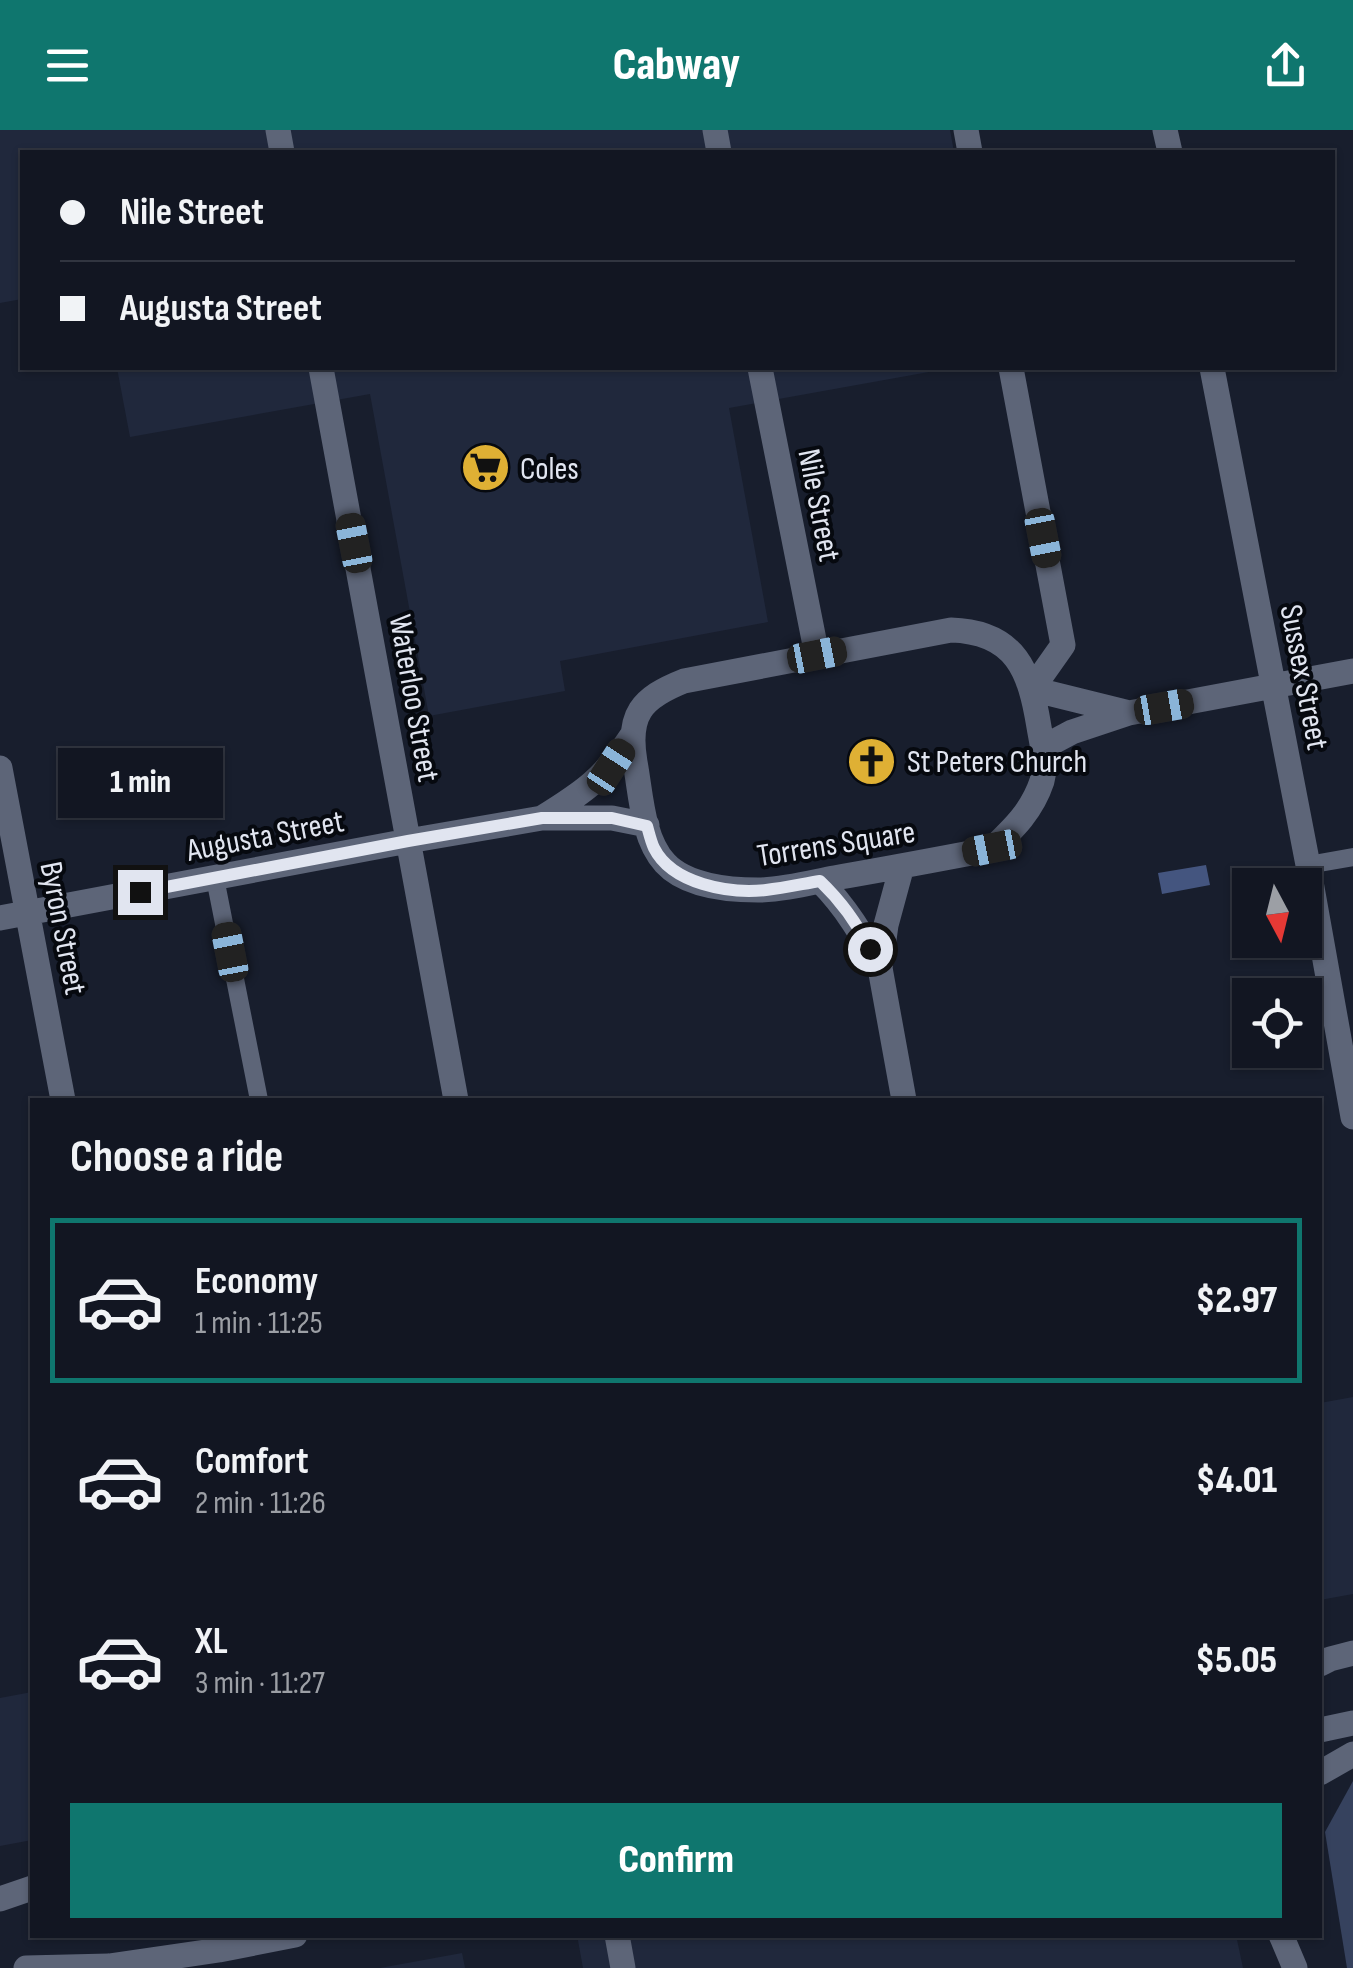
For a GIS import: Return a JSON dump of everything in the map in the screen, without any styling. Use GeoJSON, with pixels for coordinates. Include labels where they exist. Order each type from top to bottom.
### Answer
{"type":"FeatureCollection","features":[{"type":"Feature","properties":{"kind":"street","name":"Waterloo Street"},"geometry":{"type":"LineString","coordinates":[[321,370],[456,1098]]}},
{"type":"Feature","properties":{"kind":"street","name":"Nile Street"},"geometry":{"type":"LineString","coordinates":[[760,370],[817,655]]}},
{"type":"Feature","properties":{"kind":"street"},"geometry":{"type":"LineString","coordinates":[[1011,370],[1063,645],[1032,690],[1129,713]]}},
{"type":"Feature","properties":{"kind":"street","name":"Sussex Street"},"geometry":{"type":"LineString","coordinates":[[1212,370],[1353,1117]]}},
{"type":"Feature","properties":{"kind":"street","name":"Torrens Square"},"geometry":{"type":"LineString","coordinates":[[952,630],[970,630],[1003,644],[1017,657],[1032,690],[1045,767],[1040,786],[1020,823],[992,848],[763,890],[720,888],[686,878],[668,866],[654,848],[647,826],[631,737],[636,716],[661,690],[684,681],[817,655],[952,630]]}},
{"type":"Feature","properties":{"kind":"street"},"geometry":{"type":"LineString","coordinates":[[1042,748],[1072,732],[1129,713],[1353,671]]}},
{"type":"Feature","properties":{"kind":"street","name":"Augusta Street"},"geometry":{"type":"LineString","coordinates":[[542,818],[582,793],[611,767],[631,737]]}},
{"type":"Feature","properties":{"kind":"street","name":"Byron Street"},"geometry":{"type":"LineString","coordinates":[[0,768],[63,1098]]}},
{"type":"Feature","properties":{"kind":"street","name":"Augusta Street"},"geometry":{"type":"LineString","coordinates":[[0,918],[542,818],[612,818],[647,826]]}},
{"type":"Feature","properties":{"kind":"street"},"geometry":{"type":"LineString","coordinates":[[880,968],[886,925],[902,866]]}},
{"type":"Feature","properties":{"kind":"street"},"geometry":{"type":"LineString","coordinates":[[820,881],[860,930],[880,968],[904,1098]]}},
{"type":"Feature","properties":{"kind":"street"},"geometry":{"type":"LineString","coordinates":[[1322,1655],[1353,1651]]}},
{"type":"Feature","properties":{"kind":"street"},"geometry":{"type":"LineString","coordinates":[[1322,1663],[1353,1651]]}},
{"type":"Feature","properties":{"kind":"street"},"geometry":{"type":"LineString","coordinates":[[1322,1730],[1353,1723]]}},
{"type":"Feature","properties":{"kind":"street"},"geometry":{"type":"LineString","coordinates":[[1322,1772],[1353,1754]]}},
{"type":"Feature","properties":{"kind":"street"},"geometry":{"type":"LineString","coordinates":[[0,1899],[30,1889]]}},
{"type":"Feature","properties":{"kind":"street"},"geometry":{"type":"LineString","coordinates":[[26,1968],[220,1959],[286,1938]]}},
{"type":"Feature","properties":{"kind":"street"},"geometry":{"type":"LineString","coordinates":[[618,1938],[623,1968]]}},
{"type":"Feature","properties":{"kind":"street"},"geometry":{"type":"LineString","coordinates":[[1282,1938],[1297,1968]]}},
{"type":"Feature","properties":{"kind":"street"},"geometry":{"type":"LineString","coordinates":[[1297,1968],[1299,1938]]}},
{"type":"Feature","properties":{"kind":"lane"},"geometry":{"type":"LineString","coordinates":[[1308,866],[1353,856]]}},
{"type":"Feature","properties":{"kind":"lane"},"geometry":{"type":"LineString","coordinates":[[215,878],[258,1098]]}},
{"type":"Feature","properties":{"kind":"shaded area"},"geometry":{"type":"Polygon","coordinates":[[[0,130],[950,130],[954,150],[20,150],[20,299],[0,303],[0,130]]]}},
{"type":"Feature","properties":{"kind":"shaded area"},"geometry":{"type":"Polygon","coordinates":[[[117,370],[940,370],[729,408],[768,622],[560,661],[565,691],[429,716],[370,394],[130,437],[117,370]]]}},
{"type":"Feature","properties":{"kind":"shaded area"},"geometry":{"type":"Polygon","coordinates":[[[1206,865],[1210,885],[1162,894],[1158,873],[1206,865]]]}},
{"type":"Feature","properties":{"kind":"shaded area"},"geometry":{"type":"Polygon","coordinates":[[[1353,1397],[1353,1594],[1322,1600],[1322,1403],[1353,1397]]]}},
{"type":"Feature","properties":{"kind":"shaded area"},"geometry":{"type":"Polygon","coordinates":[[[30,1692],[30,1840],[0,1846],[0,1698],[30,1692]]]}},
{"type":"Feature","properties":{"kind":"shaded area"},"geometry":{"type":"Polygon","coordinates":[[[1353,1781],[1353,1968],[1347,1968],[1325,1832],[1353,1781]]]}},
{"type":"Feature","properties":{"kind":"shaded area"},"geometry":{"type":"Polygon","coordinates":[[[578,1938],[1237,1938],[1243,1968],[583,1968],[578,1938]]]}},
{"type":"Feature","properties":{"kind":"shaded area"},"geometry":{"type":"Polygon","coordinates":[[[462,1953],[465,1968],[380,1968],[462,1953]]]}},
{"type":"Feature","properties":{"kind":"place","name":"Coles"},"geometry":{"type":"Point","coordinates":[485,468]}},
{"type":"Feature","properties":{"kind":"place","name":"St Peters Church"},"geometry":{"type":"Point","coordinates":[872,761]}},
{"type":"Feature","properties":{"kind":"route"},"geometry":{"type":"LineString","coordinates":[[140,892],[542,818],[612,818],[647,826],[654,848],[668,866],[686,878],[720,888],[763,890],[820,881],[838,899],[870,949]]}}]}
